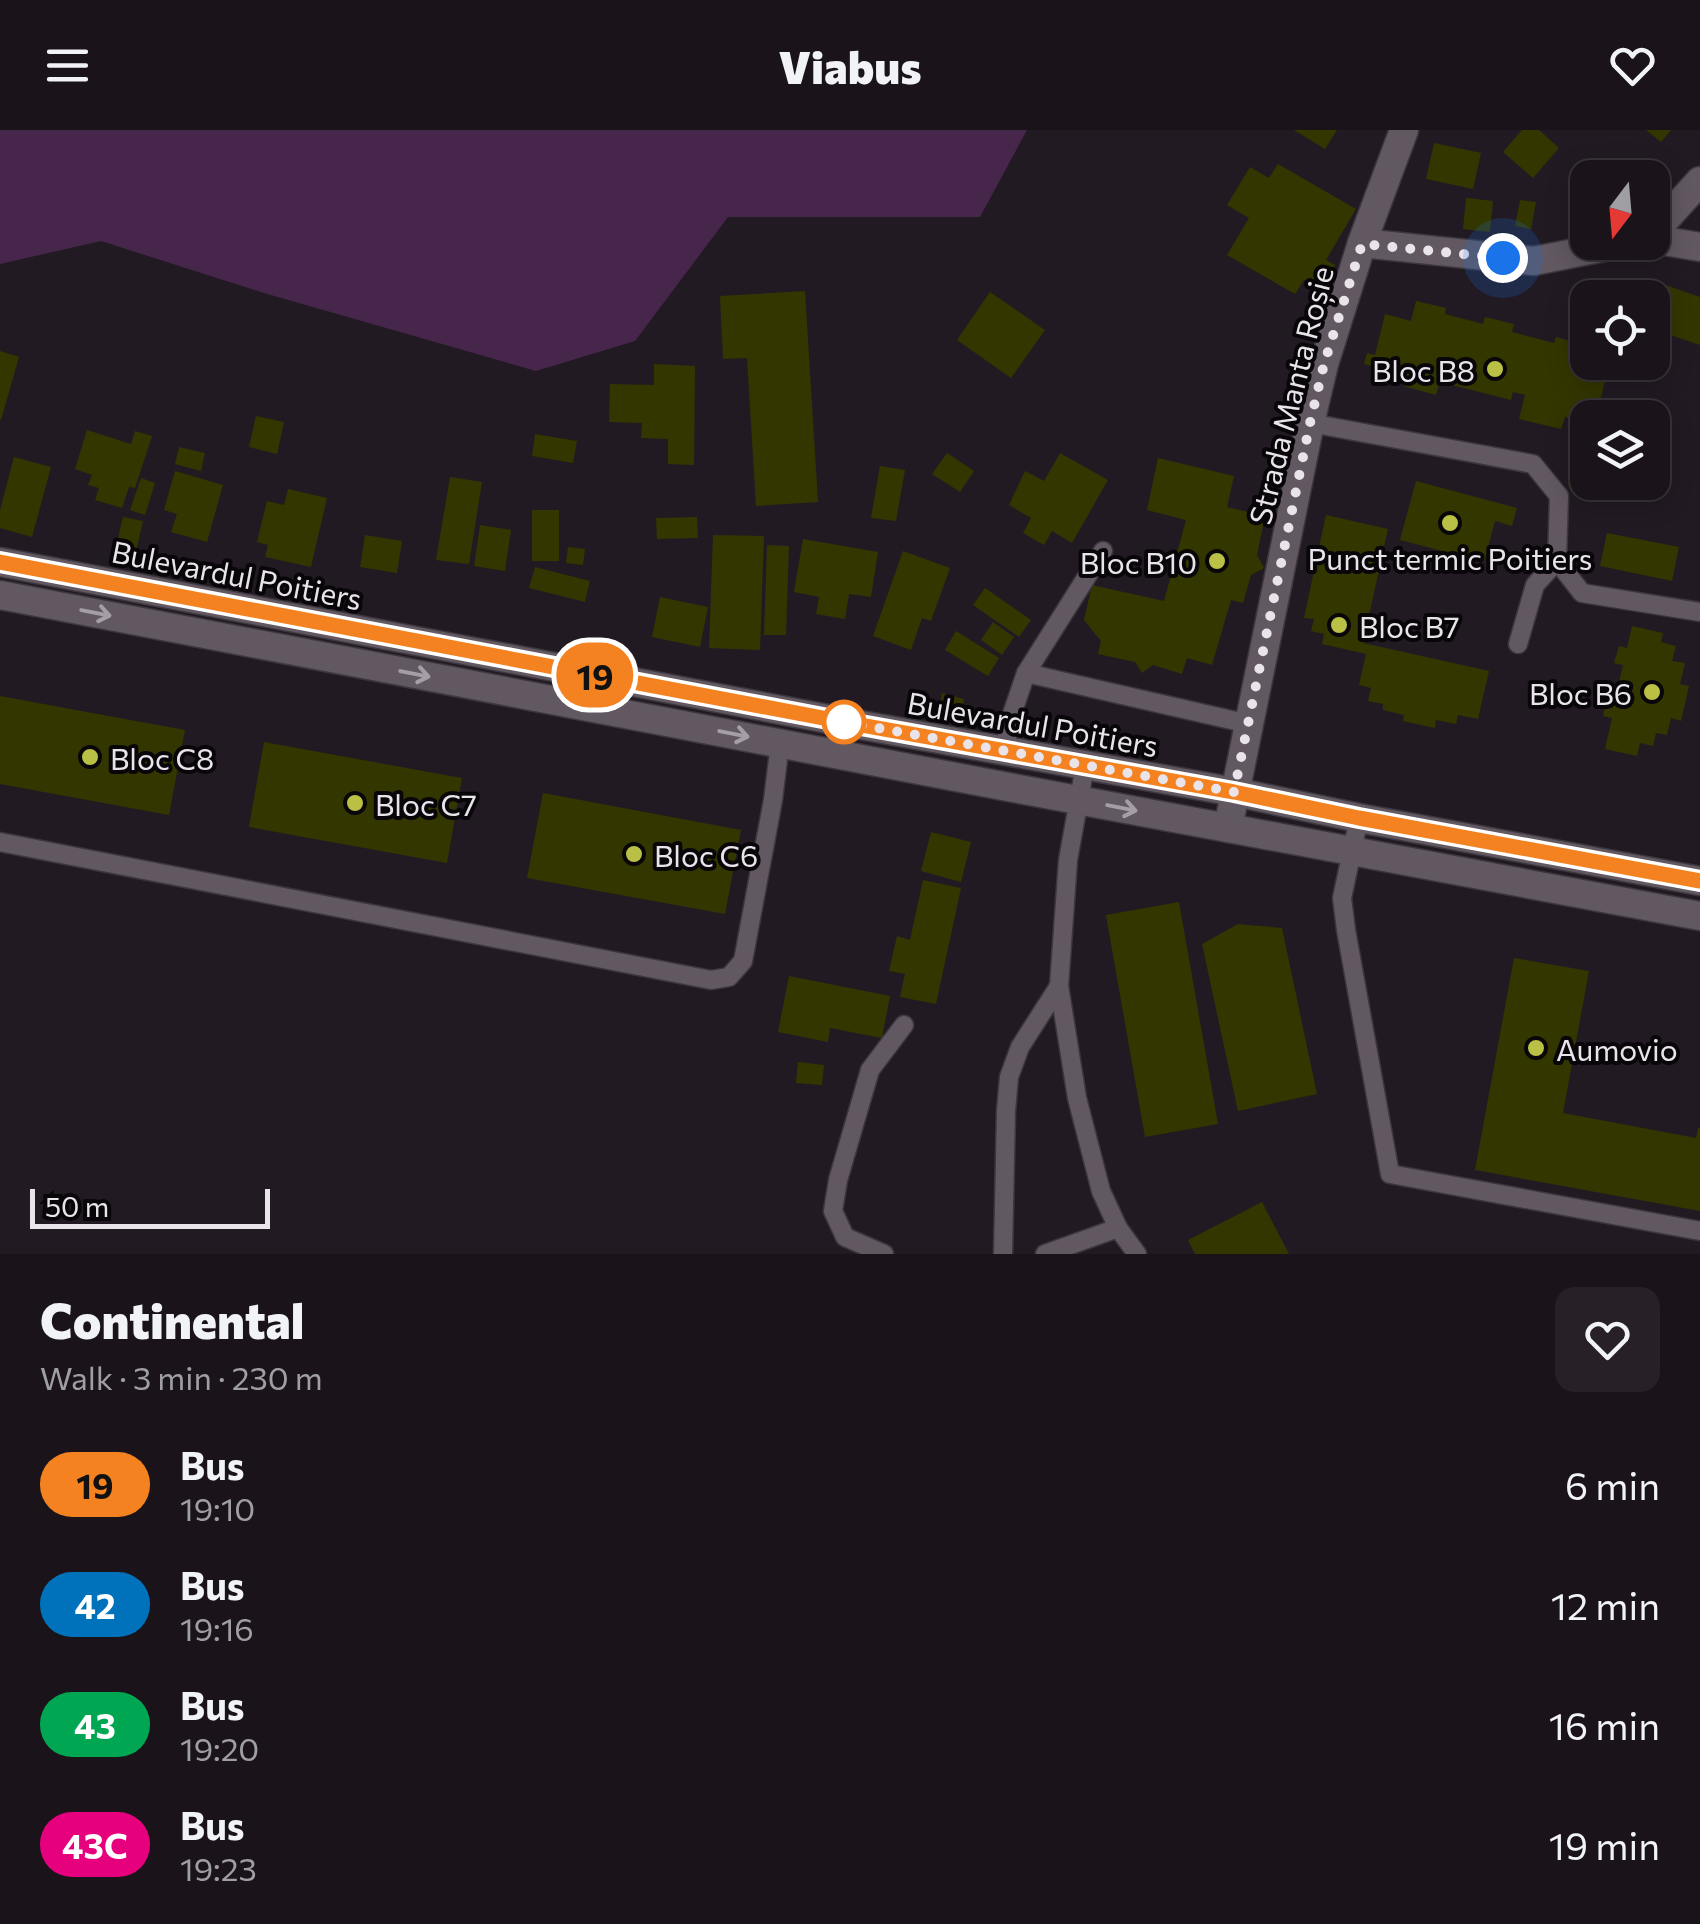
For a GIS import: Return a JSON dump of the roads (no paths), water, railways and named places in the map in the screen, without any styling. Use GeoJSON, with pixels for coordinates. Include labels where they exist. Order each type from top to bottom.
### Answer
{"type":"FeatureCollection","features":[{"type":"Feature","properties":{"kind":"main road"},"geometry":{"type":"LineString","coordinates":[[1362,244],[1404,130]]}},
{"type":"Feature","properties":{"kind":"main road"},"geometry":{"type":"LineString","coordinates":[[1670,215],[1700,181]]}},
{"type":"Feature","properties":{"kind":"main road"},"geometry":{"type":"LineString","coordinates":[[1670,240],[1700,247]]}},
{"type":"Feature","properties":{"kind":"main road","name":"Strada Manta Roșie"},"geometry":{"type":"LineString","coordinates":[[1228,828],[1310,423],[1324,364],[1362,244],[1534,261],[1570,254]]}},
{"type":"Feature","properties":{"kind":"main road","name":"Bulevardul Poitiers"},"geometry":{"type":"LineString","coordinates":[[0,562],[1700,881]]}},
{"type":"Feature","properties":{"kind":"main road"},"geometry":{"type":"LineString","coordinates":[[0,595],[1700,916]]}},
{"type":"Feature","properties":{"kind":"lane"},"geometry":{"type":"LineString","coordinates":[[1310,423],[1533,464],[1560,496],[1557,562],[1536,585],[1518,644]]}},
{"type":"Feature","properties":{"kind":"lane"},"geometry":{"type":"LineString","coordinates":[[1004,751],[1026,673],[1102,551]]}},
{"type":"Feature","properties":{"kind":"lane"},"geometry":{"type":"LineString","coordinates":[[1557,562],[1582,592],[1700,612]]}},
{"type":"Feature","properties":{"kind":"lane"},"geometry":{"type":"LineString","coordinates":[[1026,673],[1249,724]]}},
{"type":"Feature","properties":{"kind":"lane"},"geometry":{"type":"LineString","coordinates":[[0,842],[711,980],[729,977],[743,961],[780,743]]}},
{"type":"Feature","properties":{"kind":"lane"},"geometry":{"type":"LineString","coordinates":[[1085,766],[1068,860],[1059,986],[1077,1098],[1101,1191],[1118,1228],[1137,1254]]}},
{"type":"Feature","properties":{"kind":"lane"},"geometry":{"type":"LineString","coordinates":[[1359,818],[1342,898],[1390,1174],[1700,1230]]}},
{"type":"Feature","properties":{"kind":"lane"},"geometry":{"type":"LineString","coordinates":[[1003,1254],[1009,1076],[1020,1047],[1059,986]]}},
{"type":"Feature","properties":{"kind":"lane"},"geometry":{"type":"LineString","coordinates":[[884,1254],[846,1236],[833,1211],[838,1180],[870,1070],[904,1026]]}},
{"type":"Feature","properties":{"kind":"lane"},"geometry":{"type":"LineString","coordinates":[[1045,1254],[1118,1228]]}},
{"type":"Feature","properties":{"kind":"place","name":"Bloc B8"},"geometry":{"type":"Point","coordinates":[1495,369]}},
{"type":"Feature","properties":{"kind":"place","name":"Punct termic Poitiers"},"geometry":{"type":"Point","coordinates":[1450,523]}},
{"type":"Feature","properties":{"kind":"place","name":"Bloc B10"},"geometry":{"type":"Point","coordinates":[1217,561]}},
{"type":"Feature","properties":{"kind":"place","name":"Bloc B7"},"geometry":{"type":"Point","coordinates":[1339,625]}},
{"type":"Feature","properties":{"kind":"place","name":"Bloc B6"},"geometry":{"type":"Point","coordinates":[1652,692]}},
{"type":"Feature","properties":{"kind":"place","name":"Bloc C8"},"geometry":{"type":"Point","coordinates":[90,757]}},
{"type":"Feature","properties":{"kind":"place","name":"Bloc C7"},"geometry":{"type":"Point","coordinates":[355,803]}},
{"type":"Feature","properties":{"kind":"place","name":"Bloc C6"},"geometry":{"type":"Point","coordinates":[634,854]}},
{"type":"Feature","properties":{"kind":"place","name":"Aumovio"},"geometry":{"type":"Point","coordinates":[1536,1048]}}]}
